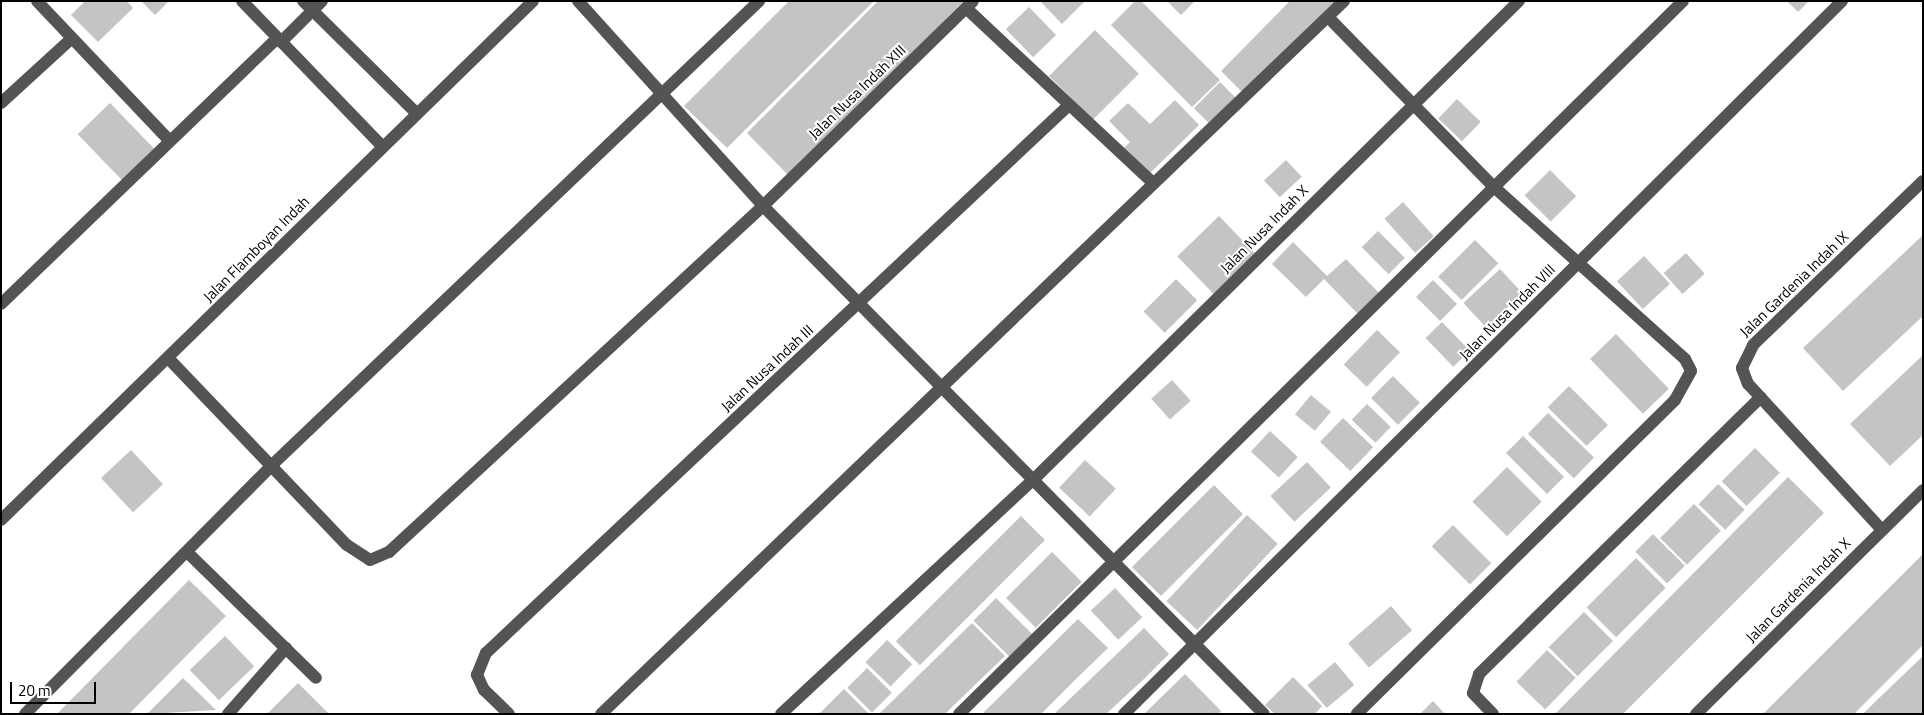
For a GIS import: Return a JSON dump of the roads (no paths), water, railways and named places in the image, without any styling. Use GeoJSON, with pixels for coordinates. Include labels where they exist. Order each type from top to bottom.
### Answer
{"type":"FeatureCollection","features":[{"type":"Feature","properties":{"kind":"street"},"geometry":{"type":"LineString","coordinates":[[37,1],[71,39],[170,141]]}},
{"type":"Feature","properties":{"kind":"street"},"geometry":{"type":"LineString","coordinates":[[242,1],[382,146]]}},
{"type":"Feature","properties":{"kind":"street"},"geometry":{"type":"LineString","coordinates":[[303,1],[416,113]]}},
{"type":"Feature","properties":{"kind":"street"},"geometry":{"type":"LineString","coordinates":[[1,304],[170,141],[322,1]]}},
{"type":"Feature","properties":{"kind":"street","name":"Jalan Flamboyan Indah"},"geometry":{"type":"LineString","coordinates":[[1,520],[169,359],[382,146],[533,1]]}},
{"type":"Feature","properties":{"kind":"street"},"geometry":{"type":"LineString","coordinates":[[578,1],[763,206],[1032,481],[1264,714]]}},
{"type":"Feature","properties":{"kind":"street"},"geometry":{"type":"LineString","coordinates":[[24,714],[272,465],[758,1]]}},
{"type":"Feature","properties":{"kind":"street"},"geometry":{"type":"LineString","coordinates":[[601,714],[940,386],[1344,1]]}},
{"type":"Feature","properties":{"kind":"street","name":"Jalan Nusa Indah X"},"geometry":{"type":"LineString","coordinates":[[781,714],[1032,481],[1518,1]]}},
{"type":"Feature","properties":{"kind":"street"},"geometry":{"type":"LineString","coordinates":[[959,714],[1683,1]]}},
{"type":"Feature","properties":{"kind":"street","name":"Jalan Nusa Indah VIII"},"geometry":{"type":"LineString","coordinates":[[1124,714],[1195,646],[1842,1]]}},
{"type":"Feature","properties":{"kind":"street"},"geometry":{"type":"LineString","coordinates":[[970,5],[1069,105],[1153,183]]}},
{"type":"Feature","properties":{"kind":"street","name":"Jalan Nusa Indah XIII"},"geometry":{"type":"LineString","coordinates":[[169,359],[361,557],[370,560],[390,552],[763,206],[970,5]]}},
{"type":"Feature","properties":{"kind":"street"},"geometry":{"type":"LineString","coordinates":[[1328,16],[1494,187],[1685,359],[1691,377],[1675,400],[1357,714]]}},
{"type":"Feature","properties":{"kind":"street"},"geometry":{"type":"LineString","coordinates":[[1,104],[71,39]]}},
{"type":"Feature","properties":{"kind":"street","name":"Jalan Nusa Indah III"},"geometry":{"type":"LineString","coordinates":[[509,714],[484,690],[477,675],[486,653],[860,304],[1069,105]]}},
{"type":"Feature","properties":{"kind":"street","name":"Jalan Gardenia Indah IX"},"geometry":{"type":"LineString","coordinates":[[1882,530],[1760,397],[1742,374],[1745,355],[1923,181]]}},
{"type":"Feature","properties":{"kind":"street"},"geometry":{"type":"LineString","coordinates":[[1493,714],[1473,693],[1475,678],[1760,397]]}},
{"type":"Feature","properties":{"kind":"street","name":"Jalan Gardenia Indah X"},"geometry":{"type":"LineString","coordinates":[[1696,714],[1923,490]]}},
{"type":"Feature","properties":{"kind":"street"},"geometry":{"type":"LineString","coordinates":[[187,552],[316,678]]}},
{"type":"Feature","properties":{"kind":"street"},"geometry":{"type":"LineString","coordinates":[[228,714],[286,648]]}}]}
